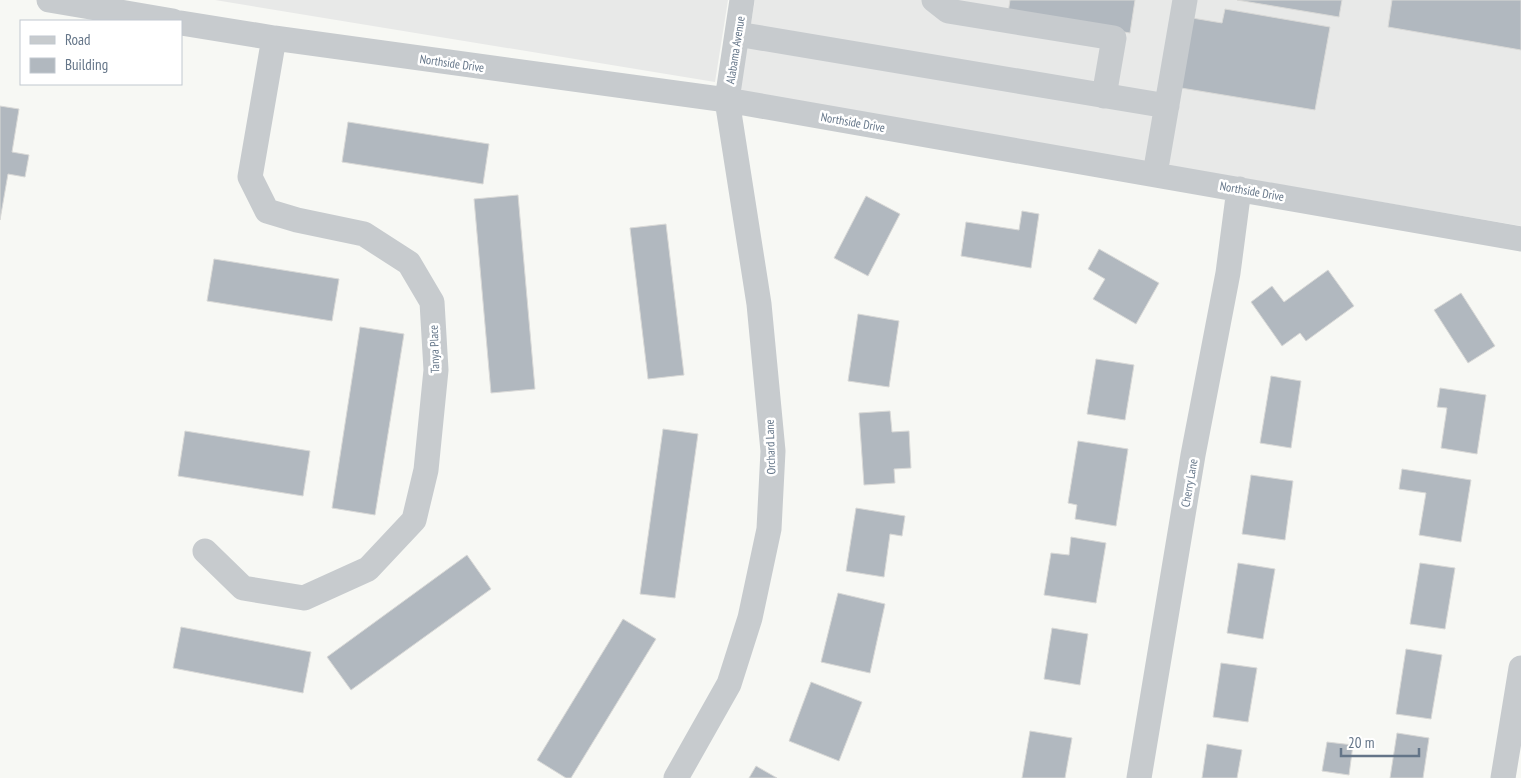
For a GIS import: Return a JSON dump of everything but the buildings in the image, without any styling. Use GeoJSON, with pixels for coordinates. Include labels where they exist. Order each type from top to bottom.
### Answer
{"type":"FeatureCollection","features":[{"type":"Feature","properties":{"kind":"street"},"geometry":{"type":"LineString","coordinates":[[49,0],[167,20]]}},
{"type":"Feature","properties":{"kind":"street","name":"Alabama Avenue"},"geometry":{"type":"LineString","coordinates":[[727,100],[742,0]]}},
{"type":"Feature","properties":{"kind":"street"},"geometry":{"type":"LineString","coordinates":[[934,0],[948,11],[1114,38],[1104,96]]}},
{"type":"Feature","properties":{"kind":"street"},"geometry":{"type":"LineString","coordinates":[[1155,174],[1185,0]]}},
{"type":"Feature","properties":{"kind":"street","name":"Northside Drive"},"geometry":{"type":"LineString","coordinates":[[182,23],[274,38],[727,100],[1521,239]]}},
{"type":"Feature","properties":{"kind":"street"},"geometry":{"type":"LineString","coordinates":[[737,34],[1167,106]]}},
{"type":"Feature","properties":{"kind":"street","name":"Tanya Place"},"geometry":{"type":"LineString","coordinates":[[205,551],[243,588],[304,598],[368,569],[414,520],[426,470],[436,370],[432,302],[409,263],[364,234],[298,220],[267,211],[250,177],[274,38]]}},
{"type":"Feature","properties":{"kind":"street","name":"Orchard Lane"},"geometry":{"type":"LineString","coordinates":[[676,778],[729,684],[750,618],[768,529],[773,451],[760,314],[727,100]]}},
{"type":"Feature","properties":{"kind":"street","name":"Cherry Lane"},"geometry":{"type":"LineString","coordinates":[[1139,778],[1193,455],[1228,273],[1239,189]]}},
{"type":"Feature","properties":{"kind":"street"},"geometry":{"type":"LineString","coordinates":[[1503,778],[1521,668]]}},
{"type":"Feature","properties":{"kind":"shaded area"},"geometry":{"type":"Polygon","coordinates":[[[215,0],[728,0],[715,82],[215,0]]]}},
{"type":"Feature","properties":{"kind":"shaded area"},"geometry":{"type":"Polygon","coordinates":[[[755,0],[1521,0],[1521,226],[739,92],[755,0]]]}}]}
